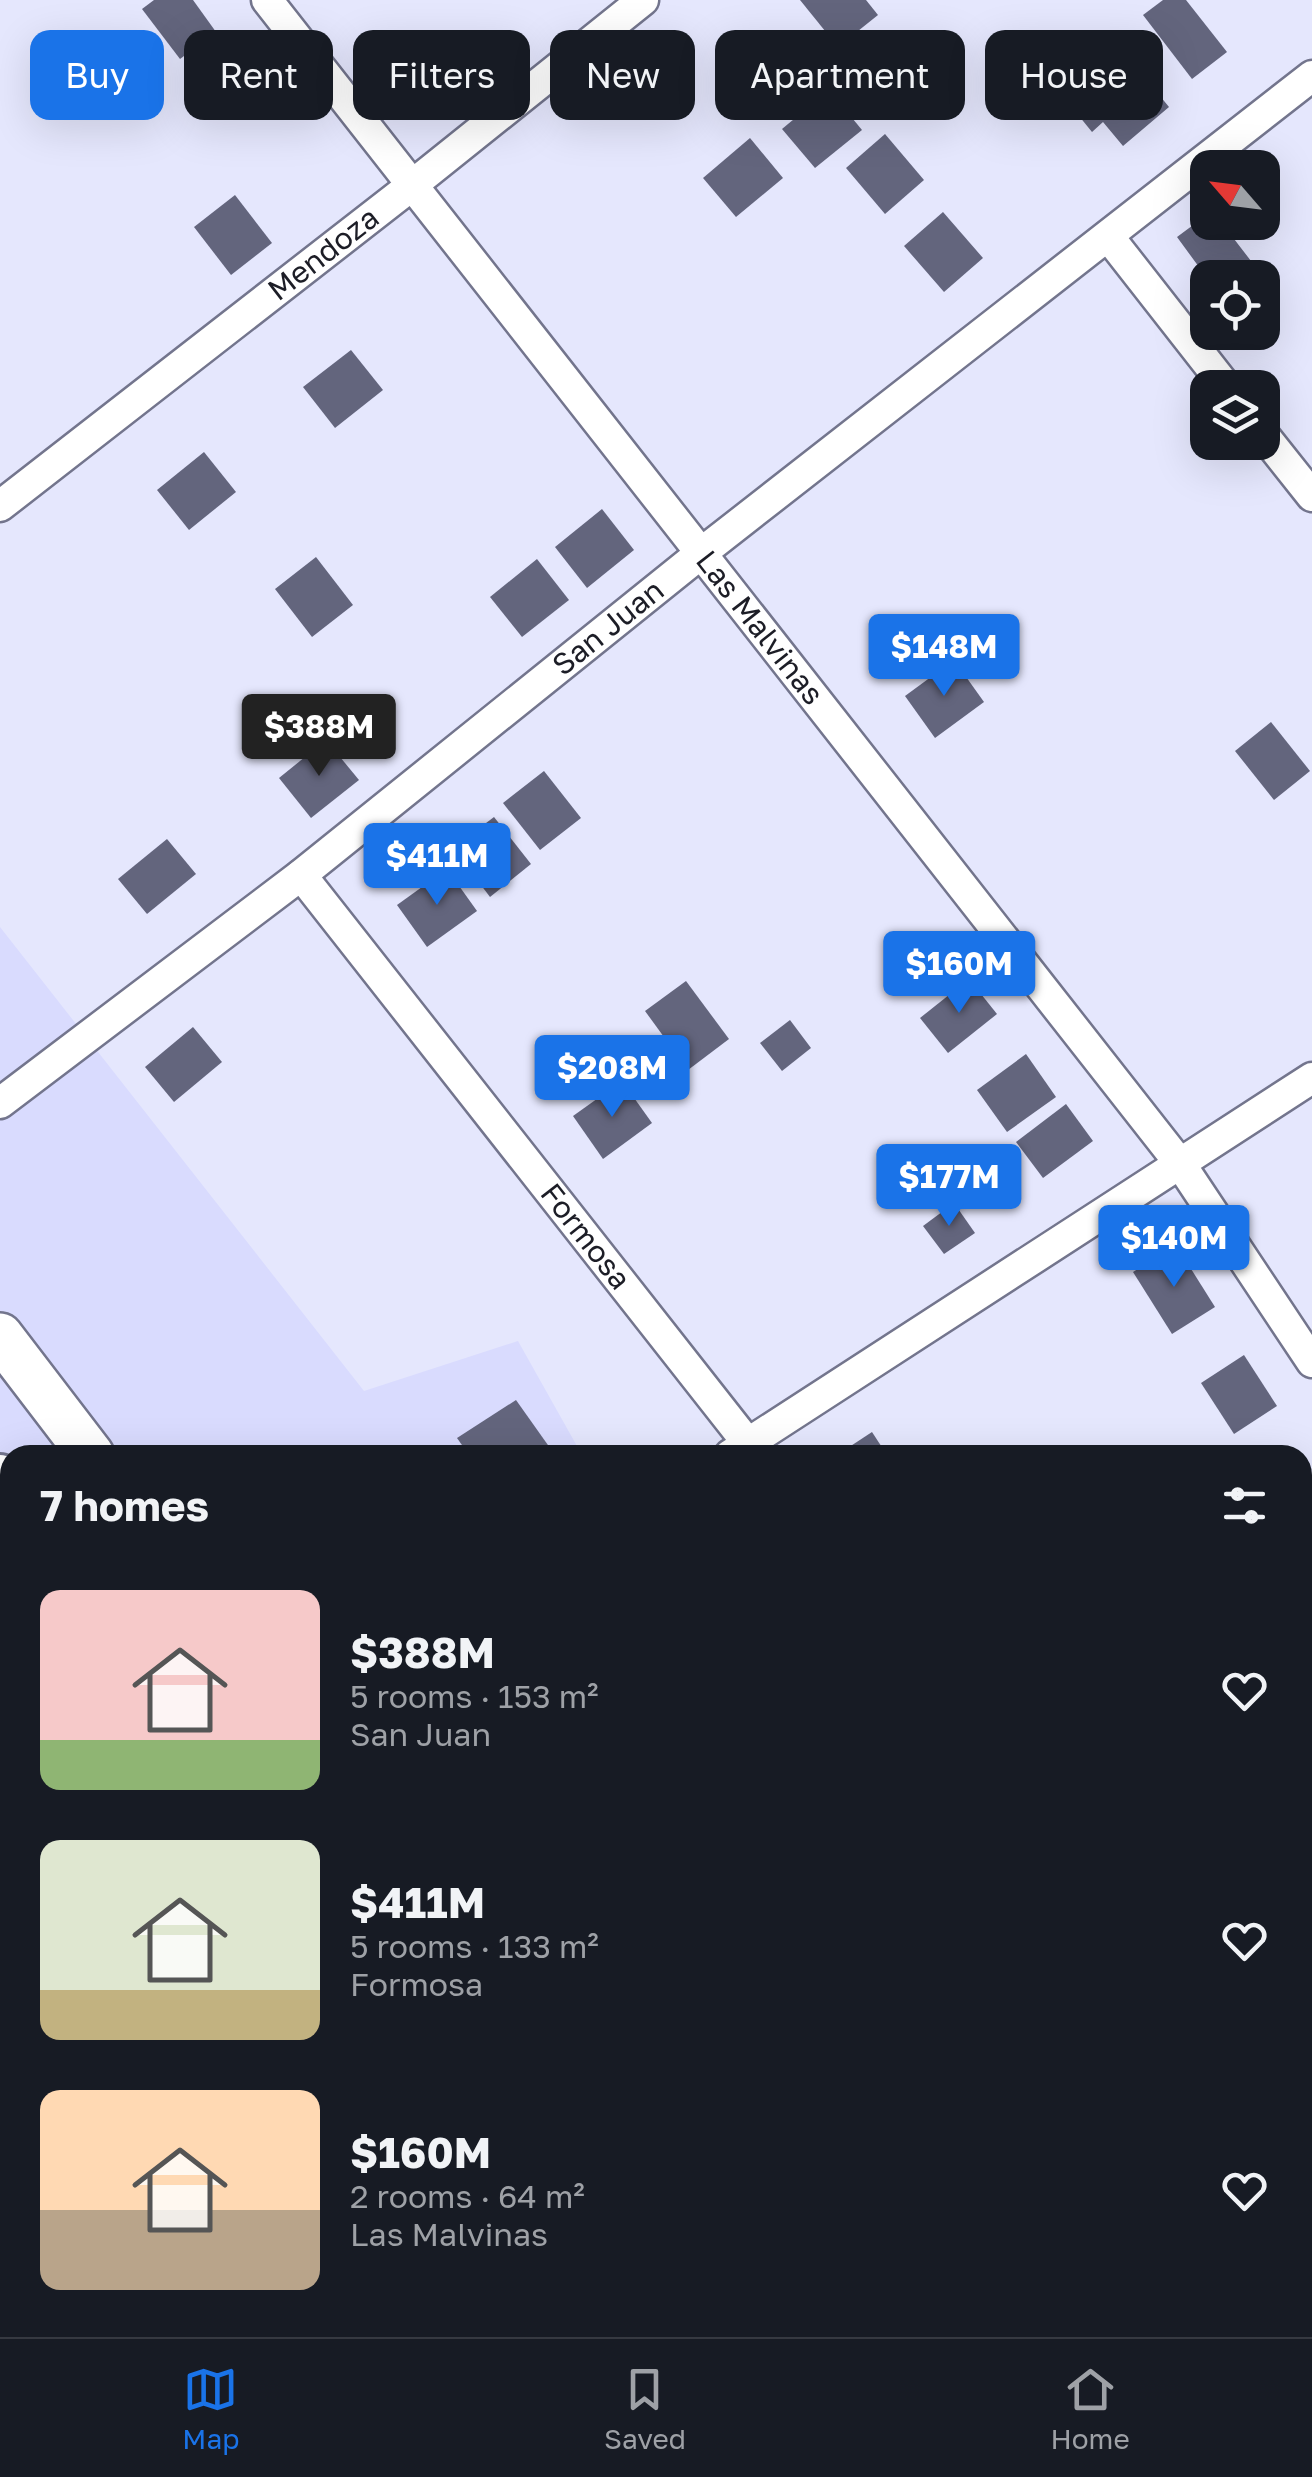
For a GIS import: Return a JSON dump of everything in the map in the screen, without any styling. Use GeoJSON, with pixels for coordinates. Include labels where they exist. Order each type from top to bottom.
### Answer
{"type":"FeatureCollection","features":[{"type":"Feature","properties":{"kind":"main road"},"geometry":{"type":"LineString","coordinates":[[0,1336],[83,1445]]}},
{"type":"Feature","properties":{"kind":"street","name":"Las Malvinas"},"geometry":{"type":"LineString","coordinates":[[267,0],[1181,1165],[1312,1362]]}},
{"type":"Feature","properties":{"kind":"street","name":"Mendoza"},"geometry":{"type":"LineString","coordinates":[[0,506],[644,0]]}},
{"type":"Feature","properties":{"kind":"street","name":"San Juan"},"geometry":{"type":"LineString","coordinates":[[0,1103],[301,875],[700,554],[1312,76]]}},
{"type":"Feature","properties":{"kind":"street"},"geometry":{"type":"LineString","coordinates":[[1108,236],[1213,370]]}},
{"type":"Feature","properties":{"kind":"street"},"geometry":{"type":"LineString","coordinates":[[1280,455],[1312,496]]}},
{"type":"Feature","properties":{"kind":"street","name":"Formosa"},"geometry":{"type":"LineString","coordinates":[[301,875],[740,1445]]}},
{"type":"Feature","properties":{"kind":"street"},"geometry":{"type":"LineString","coordinates":[[754,1445],[1312,1078]]}},
{"type":"Feature","properties":{"kind":"shaded area"},"geometry":{"type":"Polygon","coordinates":[[[0,927],[364,1391],[518,1341],[576,1445],[0,1445],[0,927]]]}},
{"type":"Feature","properties":{"kind":"building"},"geometry":{"type":"Polygon","coordinates":[[[154,0],[193,0],[215,30],[184,30],[184,56],[180,59],[164,38],[164,30],[158,30],[142,9],[154,0]]]}},
{"type":"Feature","properties":{"kind":"building"},"geometry":{"type":"Polygon","coordinates":[[[800,0],[866,0],[878,15],[859,30],[824,30],[800,0]]]}},
{"type":"Feature","properties":{"kind":"building"},"geometry":{"type":"Polygon","coordinates":[[[1163,0],[1186,0],[1227,52],[1192,79],[1163,41],[1163,30],[1154,30],[1143,15],[1163,0]]]}},
{"type":"Feature","properties":{"kind":"building"},"geometry":{"type":"Polygon","coordinates":[[[793,120],[854,120],[862,130],[815,168],[782,129],[793,120]]]}},
{"type":"Feature","properties":{"kind":"building"},"geometry":{"type":"Polygon","coordinates":[[[1082,120],[1154,120],[1123,146],[1103,122],[1092,132],[1082,120]]]}},
{"type":"Feature","properties":{"kind":"building"},"geometry":{"type":"Polygon","coordinates":[[[885,134],[924,180],[885,214],[846,168],[885,134]]]}},
{"type":"Feature","properties":{"kind":"building"},"geometry":{"type":"Polygon","coordinates":[[[750,138],[783,178],[736,217],[703,178],[750,138]]]}},
{"type":"Feature","properties":{"kind":"building"},"geometry":{"type":"Polygon","coordinates":[[[235,195],[272,243],[231,275],[194,227],[235,195]]]}},
{"type":"Feature","properties":{"kind":"building"},"geometry":{"type":"Polygon","coordinates":[[[943,212],[983,258],[944,292],[904,246],[943,212]]]}},
{"type":"Feature","properties":{"kind":"building"},"geometry":{"type":"Polygon","coordinates":[[[1190,227],[1190,240],[1235,240],[1250,260],[1194,260],[1177,237],[1190,227]]]}},
{"type":"Feature","properties":{"kind":"building"},"geometry":{"type":"Polygon","coordinates":[[[351,350],[383,390],[335,428],[303,387],[351,350]]]}},
{"type":"Feature","properties":{"kind":"building"},"geometry":{"type":"Polygon","coordinates":[[[204,452],[236,492],[189,530],[157,490],[204,452]]]}},
{"type":"Feature","properties":{"kind":"building"},"geometry":{"type":"Polygon","coordinates":[[[602,509],[634,550],[587,588],[555,547],[602,509]]]}},
{"type":"Feature","properties":{"kind":"building"},"geometry":{"type":"Polygon","coordinates":[[[316,557],[353,605],[312,637],[275,589],[316,557]]]}},
{"type":"Feature","properties":{"kind":"building"},"geometry":{"type":"Polygon","coordinates":[[[537,559],[569,600],[522,637],[490,597],[537,559]]]}},
{"type":"Feature","properties":{"kind":"building"},"geometry":{"type":"Polygon","coordinates":[[[954,660],[984,702],[935,738],[905,696],[954,660]]]}},
{"type":"Feature","properties":{"kind":"building"},"geometry":{"type":"Polygon","coordinates":[[[1271,722],[1310,771],[1274,800],[1235,751],[1271,722]]]}},
{"type":"Feature","properties":{"kind":"building"},"geometry":{"type":"Polygon","coordinates":[[[326,740],[359,780],[311,818],[279,778],[326,740]]]}},
{"type":"Feature","properties":{"kind":"building"},"geometry":{"type":"Polygon","coordinates":[[[544,771],[581,818],[540,850],[503,803],[544,771]]]}},
{"type":"Feature","properties":{"kind":"building"},"geometry":{"type":"Polygon","coordinates":[[[494,817],[531,864],[490,897],[453,848],[494,817]]]}},
{"type":"Feature","properties":{"kind":"building"},"geometry":{"type":"Polygon","coordinates":[[[167,839],[196,874],[147,914],[118,879],[167,839]]]}},
{"type":"Feature","properties":{"kind":"building"},"geometry":{"type":"Polygon","coordinates":[[[447,869],[477,911],[427,947],[397,905],[447,869]]]}},
{"type":"Feature","properties":{"kind":"building"},"geometry":{"type":"Polygon","coordinates":[[[969,979],[997,1014],[948,1053],[920,1018],[969,979]]]}},
{"type":"Feature","properties":{"kind":"building"},"geometry":{"type":"Polygon","coordinates":[[[686,981],[729,1039],[688,1070],[645,1011],[686,981]]]}},
{"type":"Feature","properties":{"kind":"building"},"geometry":{"type":"Polygon","coordinates":[[[790,1020],[811,1048],[782,1071],[760,1043],[790,1020]]]}},
{"type":"Feature","properties":{"kind":"building"},"geometry":{"type":"Polygon","coordinates":[[[193,1027],[222,1062],[174,1102],[145,1067],[193,1027]]]}},
{"type":"Feature","properties":{"kind":"building"},"geometry":{"type":"Polygon","coordinates":[[[1026,1054],[1056,1097],[1007,1132],[977,1090],[1026,1054]]]}},
{"type":"Feature","properties":{"kind":"building"},"geometry":{"type":"Polygon","coordinates":[[[622,1081],[652,1123],[603,1159],[573,1116],[622,1081]]]}},
{"type":"Feature","properties":{"kind":"building"},"geometry":{"type":"Polygon","coordinates":[[[1066,1104],[1093,1141],[1043,1178],[1016,1142],[1066,1104]]]}},
{"type":"Feature","properties":{"kind":"building"},"geometry":{"type":"Polygon","coordinates":[[[954,1203],[975,1233],[944,1254],[923,1226],[954,1203]]]}},
{"type":"Feature","properties":{"kind":"building"},"geometry":{"type":"Polygon","coordinates":[[[1176,1245],[1215,1307],[1172,1334],[1133,1272],[1176,1245]]]}},
{"type":"Feature","properties":{"kind":"building"},"geometry":{"type":"Polygon","coordinates":[[[1244,1355],[1277,1406],[1234,1434],[1201,1383],[1244,1355]]]}},
{"type":"Feature","properties":{"kind":"building"},"geometry":{"type":"Polygon","coordinates":[[[516,1400],[548,1445],[462,1445],[457,1438],[516,1400]]]}},
{"type":"Feature","properties":{"kind":"building"},"geometry":{"type":"Polygon","coordinates":[[[872,1432],[880,1445],[852,1445],[872,1432]]]}}]}
